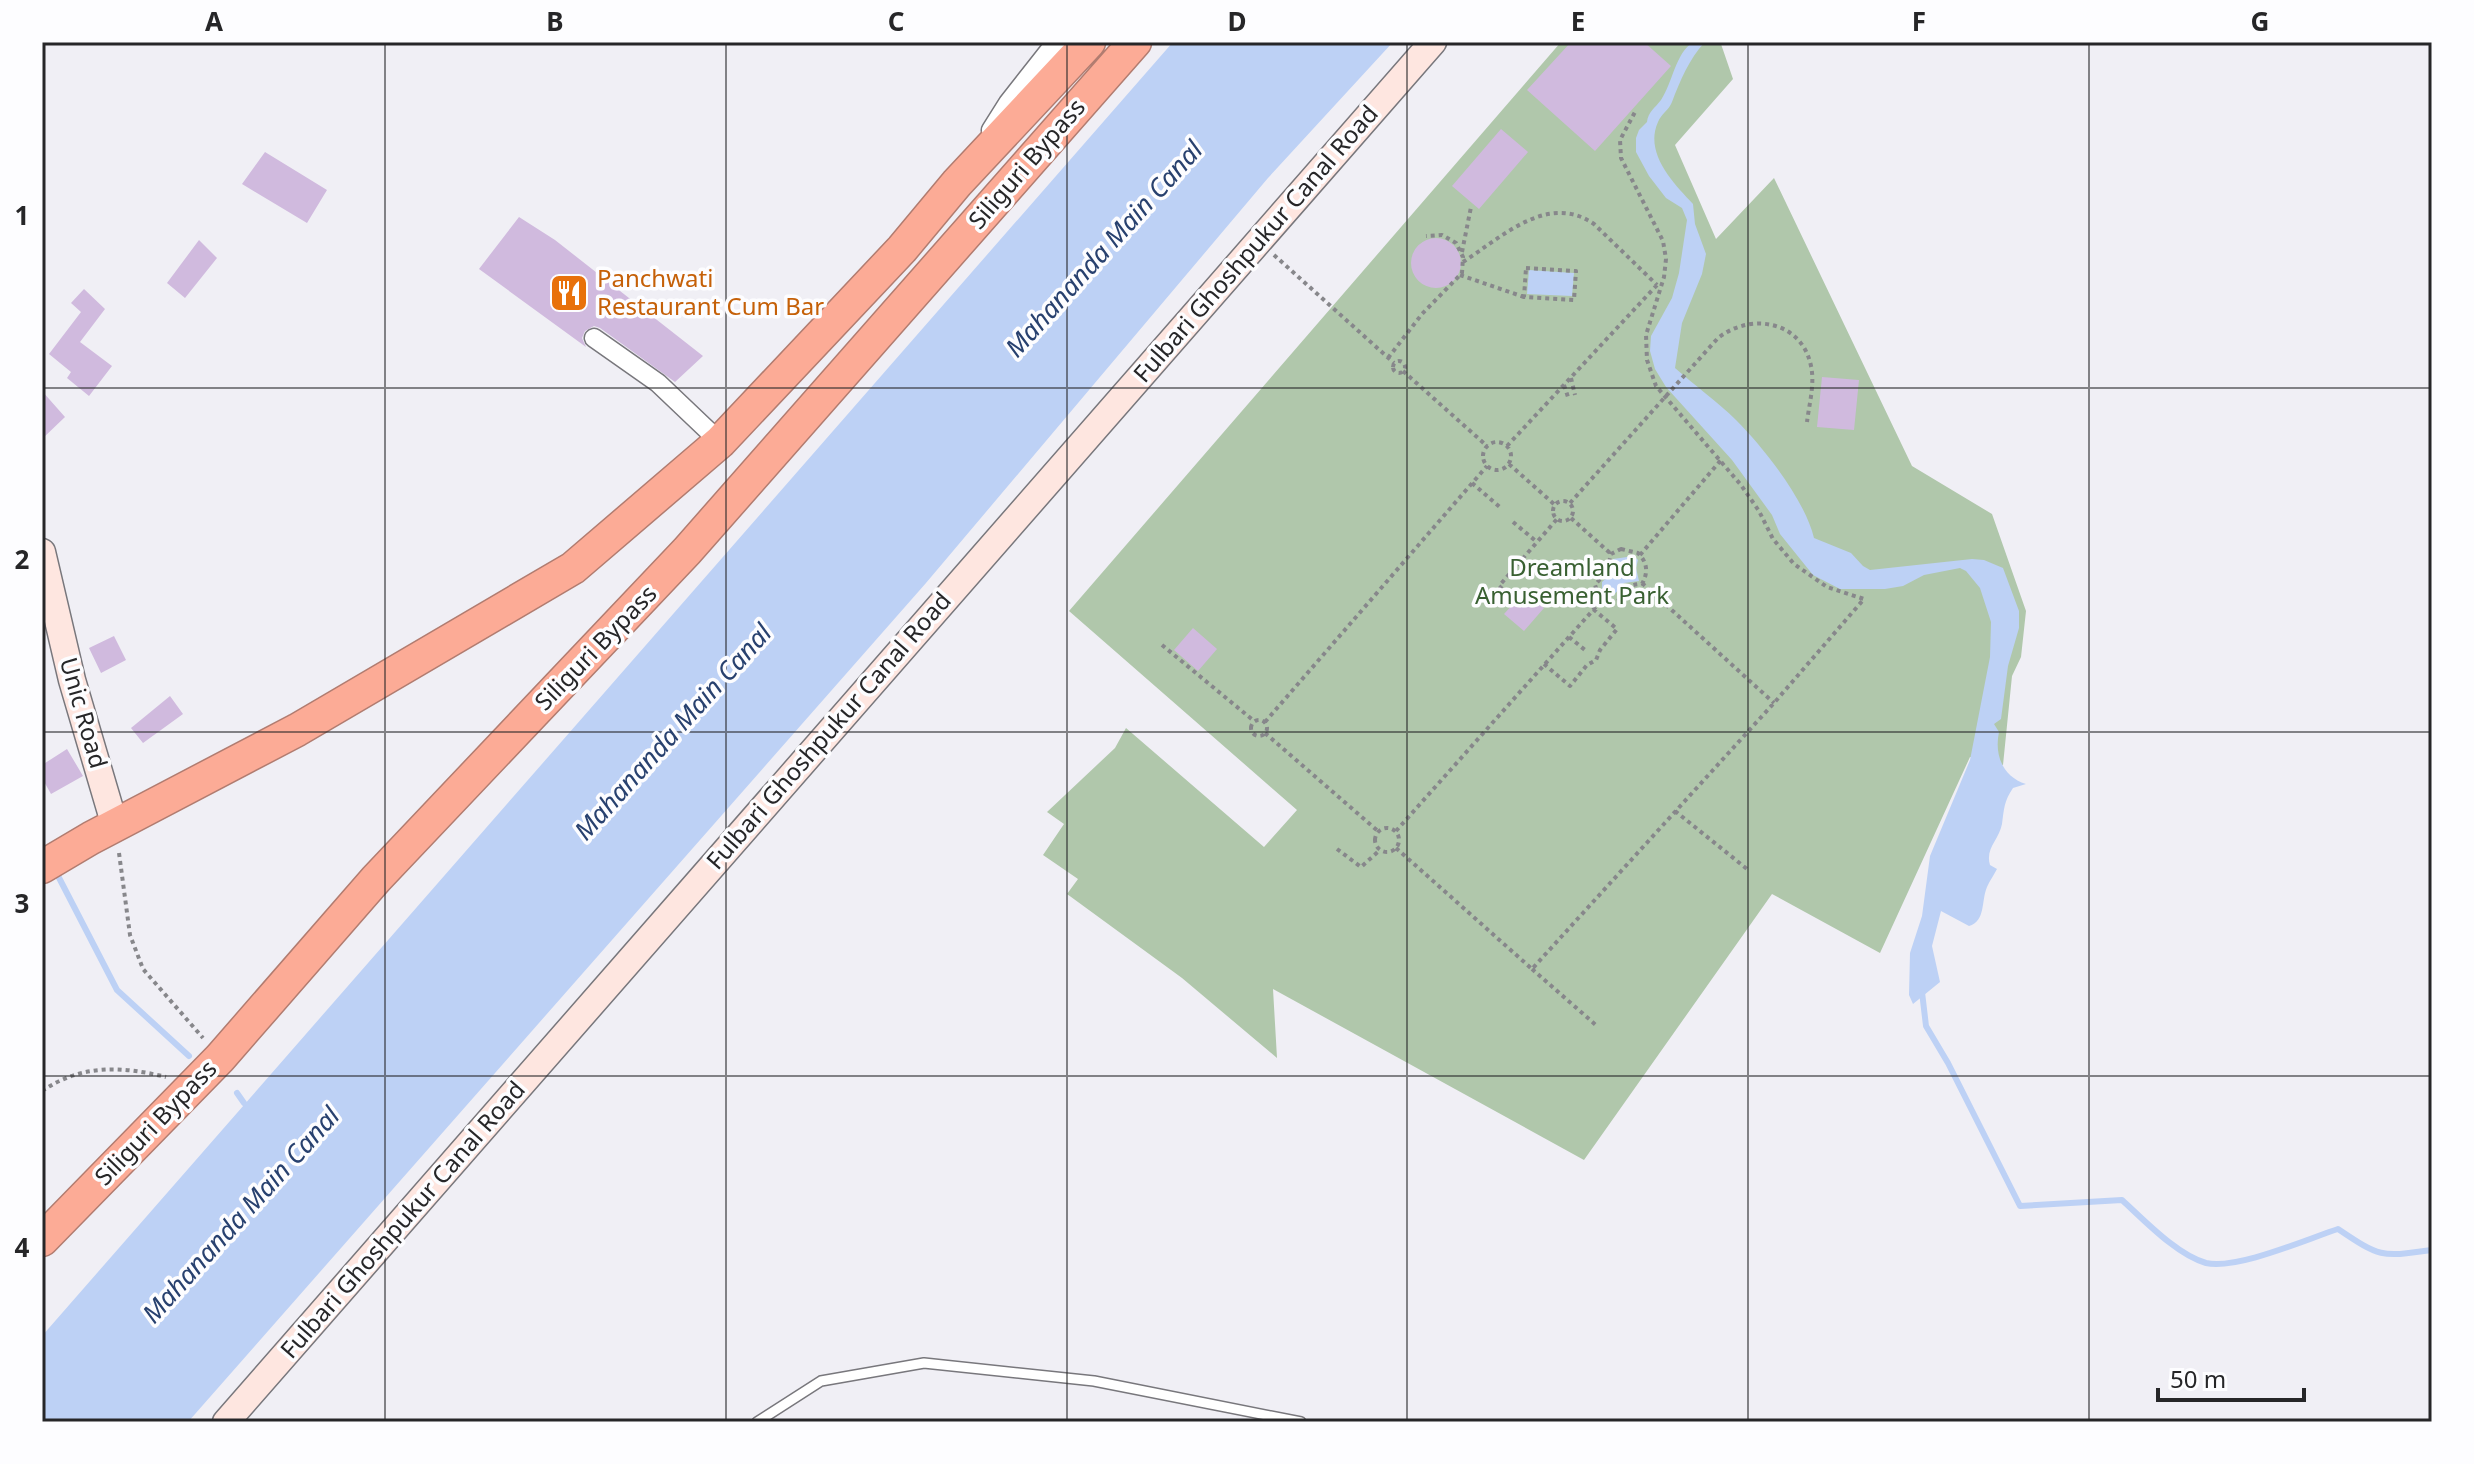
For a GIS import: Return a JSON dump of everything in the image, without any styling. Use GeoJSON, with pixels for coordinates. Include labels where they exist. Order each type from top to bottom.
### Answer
{"type":"FeatureCollection","features":[{"type":"Feature","properties":{"kind":"highway"},"geometry":{"type":"LineString","coordinates":[[42,867],[297,730],[573,568],[720,442],[902,249],[957,183],[1089,42]]}},
{"type":"Feature","properties":{"kind":"highway","name":"Siliguri Bypass"},"geometry":{"type":"LineString","coordinates":[[42,1240],[220,1058],[376,879],[687,551],[1135,42]]}},
{"type":"Feature","properties":{"kind":"street"},"geometry":{"type":"LineString","coordinates":[[957,183],[1008,103],[1056,42]]}},
{"type":"Feature","properties":{"kind":"street","name":"Fulbari Ghoshpukur Canal Road"},"geometry":{"type":"LineString","coordinates":[[226,1422],[1433,42]]}},
{"type":"Feature","properties":{"kind":"street"},"geometry":{"type":"LineString","coordinates":[[594,338],[658,383],[720,442]]}},
{"type":"Feature","properties":{"kind":"street","name":"Unic Road"},"geometry":{"type":"LineString","coordinates":[[42,552],[103,832]]}},
{"type":"Feature","properties":{"kind":"lane"},"geometry":{"type":"LineString","coordinates":[[757,1422],[821,1381],[924,1363],[1094,1381],[1301,1422]]}},
{"type":"Feature","properties":{"kind":"path"},"geometry":{"type":"LineString","coordinates":[[1532,969],[1774,703],[1864,599],[1827,587],[1794,564],[1773,539],[1759,511],[1721,460],[1664,398],[1651,373],[1645,346],[1646,335],[1664,277],[1666,259],[1663,241],[1621,158],[1620,140],[1635,112]]}},
{"type":"Feature","properties":{"kind":"path"},"geometry":{"type":"LineString","coordinates":[[1388,358],[1422,314],[1460,275],[1471,207]]}},
{"type":"Feature","properties":{"kind":"path"},"geometry":{"type":"LineString","coordinates":[[1463,262],[1535,216],[1560,212],[1584,217],[1594,224],[1657,285]]}},
{"type":"Feature","properties":{"kind":"path"},"geometry":{"type":"LineString","coordinates":[[1426,236],[1434,234],[1449,238],[1462,253]]}},
{"type":"Feature","properties":{"kind":"path"},"geometry":{"type":"LineString","coordinates":[[1267,248],[1394,363],[1395,372],[1403,371],[1487,446]]}},
{"type":"Feature","properties":{"kind":"path"},"geometry":{"type":"LineString","coordinates":[[1460,275],[1524,297],[1574,300],[1576,271],[1526,268],[1524,297]]}},
{"type":"Feature","properties":{"kind":"path"},"geometry":{"type":"LineString","coordinates":[[1507,446],[1664,277]]}},
{"type":"Feature","properties":{"kind":"path"},"geometry":{"type":"LineString","coordinates":[[1570,503],[1718,338],[1738,326],[1761,322],[1783,328],[1800,343],[1811,363],[1812,374],[1807,422]]}},
{"type":"Feature","properties":{"kind":"path"},"geometry":{"type":"LineString","coordinates":[[1571,377],[1575,395]]}},
{"type":"Feature","properties":{"kind":"path"},"geometry":{"type":"LineString","coordinates":[[1564,385],[1568,397]]}},
{"type":"Feature","properties":{"kind":"path"},"geometry":{"type":"LineString","coordinates":[[1499,441],[1507,446],[1511,453],[1509,464],[1498,470],[1487,466],[1483,458],[1487,446],[1499,441]]}},
{"type":"Feature","properties":{"kind":"path"},"geometry":{"type":"LineString","coordinates":[[1640,555],[1721,460]]}},
{"type":"Feature","properties":{"kind":"path"},"geometry":{"type":"LineString","coordinates":[[1509,464],[1555,505]]}},
{"type":"Feature","properties":{"kind":"path"},"geometry":{"type":"LineString","coordinates":[[1265,733],[1265,722],[1487,466]]}},
{"type":"Feature","properties":{"kind":"path"},"geometry":{"type":"LineString","coordinates":[[1472,483],[1502,509]]}},
{"type":"Feature","properties":{"kind":"path"},"geometry":{"type":"LineString","coordinates":[[1555,505],[1562,501],[1570,503]]}},
{"type":"Feature","properties":{"kind":"path"},"geometry":{"type":"LineString","coordinates":[[1570,503],[1573,510],[1571,518]]}},
{"type":"Feature","properties":{"kind":"path"},"geometry":{"type":"LineString","coordinates":[[1555,505],[1557,519],[1571,518]]}},
{"type":"Feature","properties":{"kind":"path"},"geometry":{"type":"LineString","coordinates":[[1571,518],[1611,554]]}},
{"type":"Feature","properties":{"kind":"path"},"geometry":{"type":"LineString","coordinates":[[1508,594],[1499,586],[1557,519]]}},
{"type":"Feature","properties":{"kind":"path"},"geometry":{"type":"LineString","coordinates":[[1513,522],[1537,542]]}},
{"type":"Feature","properties":{"kind":"path"},"geometry":{"type":"LineString","coordinates":[[1611,554],[1627,549],[1640,555],[1646,565],[1642,583]]}},
{"type":"Feature","properties":{"kind":"path"},"geometry":{"type":"LineString","coordinates":[[1611,554],[1607,571],[1595,585],[1602,600],[1616,602],[1627,588],[1642,583]]}},
{"type":"Feature","properties":{"kind":"path"},"geometry":{"type":"LineString","coordinates":[[1642,583],[1774,703]]}},
{"type":"Feature","properties":{"kind":"path"},"geometry":{"type":"LineString","coordinates":[[1396,831],[1602,600]]}},
{"type":"Feature","properties":{"kind":"path"},"geometry":{"type":"LineString","coordinates":[[1544,664],[1570,686],[1587,665],[1596,660],[1617,629],[1593,609]]}},
{"type":"Feature","properties":{"kind":"path"},"geometry":{"type":"LineString","coordinates":[[1569,637],[1585,650]]}},
{"type":"Feature","properties":{"kind":"path"},"geometry":{"type":"LineString","coordinates":[[1162,645],[1254,721],[1265,722]]}},
{"type":"Feature","properties":{"kind":"path"},"geometry":{"type":"LineString","coordinates":[[1254,721],[1251,728],[1254,734],[1265,733],[1379,832]]}},
{"type":"Feature","properties":{"kind":"path"},"geometry":{"type":"LineString","coordinates":[[1675,811],[1747,869]]}},
{"type":"Feature","properties":{"kind":"path"},"geometry":{"type":"LineString","coordinates":[[1387,828],[1396,831],[1399,840],[1396,848],[1388,852],[1380,850],[1376,843],[1379,832],[1387,828]]}},
{"type":"Feature","properties":{"kind":"path"},"geometry":{"type":"LineString","coordinates":[[103,832],[130,935],[143,969],[220,1058]]}},
{"type":"Feature","properties":{"kind":"path"},"geometry":{"type":"LineString","coordinates":[[1396,848],[1597,1026]]}},
{"type":"Feature","properties":{"kind":"path"},"geometry":{"type":"LineString","coordinates":[[1337,849],[1361,867],[1380,850]]}},
{"type":"Feature","properties":{"kind":"path"},"geometry":{"type":"LineString","coordinates":[[42,1091],[53,1083],[99,1067],[169,1077],[189,1090]]}},
{"type":"Feature","properties":{"kind":"green space","name":"Dreamland Amusement Park"},"geometry":{"type":"Polygon","coordinates":[[[1561,42],[1721,44],[1733,79],[1675,145],[1716,239],[1774,178],[1912,466],[1992,514],[2026,611],[2021,657],[2012,676],[2003,765],[1970,757],[1880,953],[1772,894],[1584,1160],[1273,989],[1277,1058],[1182,978],[1067,894],[1078,879],[1043,855],[1064,824],[1047,812],[1115,748],[1126,728],[1264,847],[1297,810],[1069,611],[1561,42]]]}},
{"type":"Feature","properties":{"kind":"water","name":"Mahananda Main Canal"},"geometry":{"type":"Polygon","coordinates":[[[1173,42],[1393,42],[1268,178],[926,583],[188,1422],[42,1422],[42,1336],[1173,42]]]}},
{"type":"Feature","properties":{"kind":"water"},"geometry":{"type":"Polygon","coordinates":[[[1693,42],[1705,42],[1690,63],[1671,105],[1659,119],[1655,134],[1655,145],[1663,167],[1693,204],[1695,224],[1706,254],[1702,274],[1682,323],[1675,368],[1729,413],[1759,445],[1793,491],[1814,538],[1851,553],[1870,570],[1984,560],[2003,568],[2019,611],[2019,628],[2008,666],[2001,719],[1994,724],[1999,732],[1998,749],[2002,764],[2011,776],[2026,784],[2013,788],[2006,801],[2000,830],[1989,854],[1990,865],[1997,869],[1987,887],[1981,915],[1969,926],[1941,911],[1932,946],[1940,982],[1913,1004],[1909,995],[1910,953],[1922,916],[1930,856],[1970,760],[1990,657],[1991,622],[1980,588],[1960,568],[1924,575],[1903,586],[1885,589],[1840,589],[1813,575],[1780,534],[1772,515],[1732,460],[1666,387],[1655,369],[1650,351],[1651,336],[1672,298],[1687,220],[1682,208],[1666,198],[1649,176],[1636,152],[1636,138],[1665,93],[1682,54],[1693,42]]]}},
{"type":"Feature","properties":{"kind":"water"},"geometry":{"type":"Polygon","coordinates":[[[1529,270],[1574,273],[1572,296],[1527,294],[1529,270]]]}},
{"type":"Feature","properties":{"kind":"water"},"geometry":{"type":"Polygon","coordinates":[[[1634,556],[1638,560],[1639,581],[1624,583],[1613,596],[1605,595],[1602,582],[1612,573],[1613,559],[1634,556]]]}},
{"type":"Feature","properties":{"kind":"building"},"geometry":{"type":"Polygon","coordinates":[[[1571,42],[1644,42],[1671,66],[1595,151],[1527,90],[1571,42]]]}},
{"type":"Feature","properties":{"kind":"building"},"geometry":{"type":"Polygon","coordinates":[[[1501,129],[1528,152],[1479,209],[1452,186],[1501,129]]]}},
{"type":"Feature","properties":{"kind":"building"},"geometry":{"type":"Polygon","coordinates":[[[265,152],[327,190],[307,223],[242,184],[265,152]]]}},
{"type":"Feature","properties":{"kind":"building","name":"Panchwati Restaurant Cum Bar"},"geometry":{"type":"Polygon","coordinates":[[[519,217],[555,240],[703,356],[675,382],[600,328],[594,326],[585,331],[582,338],[586,347],[479,269],[519,217]]]}},
{"type":"Feature","properties":{"kind":"building"},"geometry":{"type":"Polygon","coordinates":[[[1436,238],[1454,245],[1461,263],[1454,281],[1436,288],[1418,281],[1411,263],[1418,245],[1436,238]]]}},
{"type":"Feature","properties":{"kind":"building"},"geometry":{"type":"Polygon","coordinates":[[[199,240],[217,258],[185,298],[167,283],[199,240]]]}},
{"type":"Feature","properties":{"kind":"building"},"geometry":{"type":"Polygon","coordinates":[[[84,289],[105,309],[80,342],[112,366],[89,396],[67,378],[71,372],[49,354],[81,312],[71,303],[84,289]]]}},
{"type":"Feature","properties":{"kind":"building"},"geometry":{"type":"Polygon","coordinates":[[[1822,377],[1859,380],[1854,430],[1817,427],[1822,377]]]}},
{"type":"Feature","properties":{"kind":"building"},"geometry":{"type":"Polygon","coordinates":[[[42,391],[65,417],[42,439],[42,391]]]}},
{"type":"Feature","properties":{"kind":"building"},"geometry":{"type":"Polygon","coordinates":[[[1525,591],[1544,608],[1524,631],[1504,614],[1525,591]]]}},
{"type":"Feature","properties":{"kind":"building"},"geometry":{"type":"Polygon","coordinates":[[[1193,628],[1217,649],[1198,671],[1174,650],[1193,628]]]}},
{"type":"Feature","properties":{"kind":"building"},"geometry":{"type":"Polygon","coordinates":[[[114,636],[126,660],[101,673],[89,648],[114,636]]]}},
{"type":"Feature","properties":{"kind":"building"},"geometry":{"type":"Polygon","coordinates":[[[170,696],[183,714],[143,743],[131,728],[170,696]]]}},
{"type":"Feature","properties":{"kind":"building"},"geometry":{"type":"Polygon","coordinates":[[[67,749],[83,776],[51,794],[42,778],[42,765],[67,749]]]}},
{"type":"Feature","properties":{"kind":"waterway"},"geometry":{"type":"LineString","coordinates":[[55,870],[117,990],[189,1056]]}},
{"type":"Feature","properties":{"kind":"waterway"},"geometry":{"type":"LineString","coordinates":[[1922,992],[1926,1026],[2020,1206],[2122,1200],[2172,1245],[2206,1263],[2253,1258],[2338,1229],[2364,1246],[2382,1253],[2432,1250]]}},
{"type":"Feature","properties":{"kind":"waterway"},"geometry":{"type":"LineString","coordinates":[[237,1093],[244,1103]]}},
{"type":"Feature","properties":{"kind":"place","name":"Panchwati Restaurant Cum Bar"},"geometry":{"type":"Point","coordinates":[569,293]}}]}
